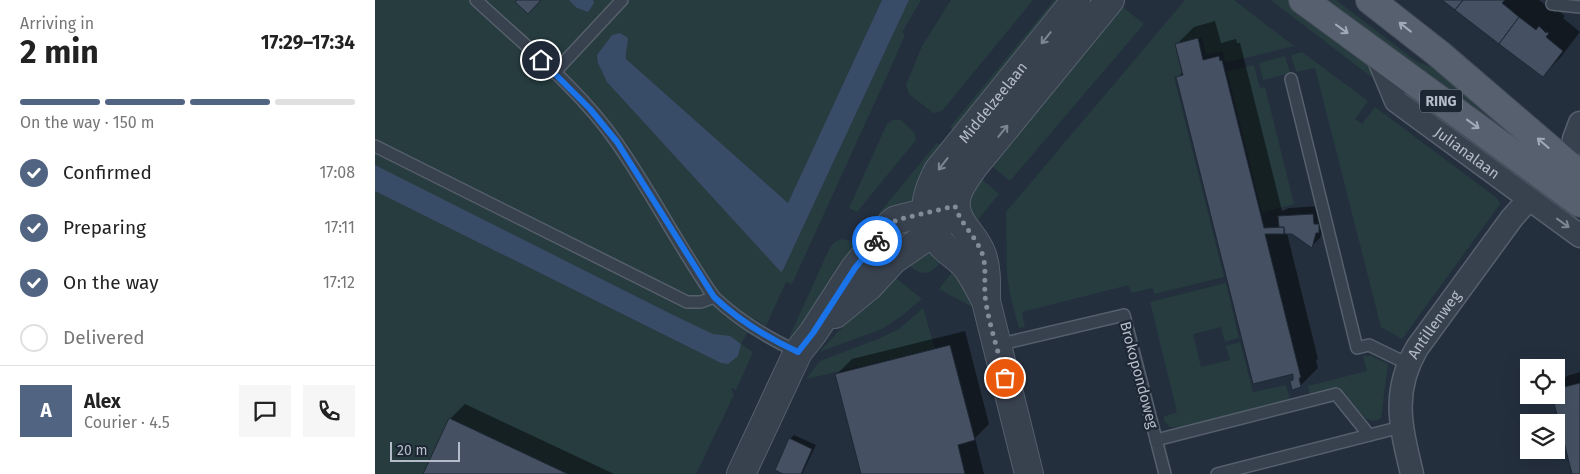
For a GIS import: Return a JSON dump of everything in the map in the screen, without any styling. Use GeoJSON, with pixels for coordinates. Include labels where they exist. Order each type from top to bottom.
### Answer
{"type":"FeatureCollection","features":[{"type":"Feature","properties":{"kind":"main road","name":"Julianalaan"},"geometry":{"type":"LineString","coordinates":[[1303,0],[1580,203]]}},
{"type":"Feature","properties":{"kind":"main road","name":"RING"},"geometry":{"type":"LineString","coordinates":[[1370,0],[1439,54],[1580,175]]}},
{"type":"Feature","properties":{"kind":"street","name":"Middelzeelaan"},"geometry":{"type":"LineString","coordinates":[[929,222],[925,201],[938,171],[1076,0]]}},
{"type":"Feature","properties":{"kind":"street","name":"Middelzeelaan"},"geometry":{"type":"LineString","coordinates":[[956,211],[959,186],[1110,0]]}},
{"type":"Feature","properties":{"kind":"street","name":"Julianalaan"},"geometry":{"type":"LineString","coordinates":[[1376,53],[1396,101],[1580,236]]}},
{"type":"Feature","properties":{"kind":"street","name":"Antillenweg"},"geometry":{"type":"LineString","coordinates":[[1412,474],[1401,427],[1400,410],[1401,393],[1408,364],[1417,348],[1500,234],[1529,199]]}},
{"type":"Feature","properties":{"kind":"street"},"geometry":{"type":"LineString","coordinates":[[741,474],[806,343],[855,268],[892,223],[903,217],[929,222],[956,211],[983,256],[986,301],[1029,474]]}},
{"type":"Feature","properties":{"kind":"street"},"geometry":{"type":"LineString","coordinates":[[929,222],[943,246],[965,265],[986,301]]}},
{"type":"Feature","properties":{"kind":"lane"},"geometry":{"type":"LineString","coordinates":[[476,0],[590,109],[617,142],[714,297],[727,310],[773,341],[806,343]]}},
{"type":"Feature","properties":{"kind":"lane"},"geometry":{"type":"LineString","coordinates":[[554,73],[622,0]]}},
{"type":"Feature","properties":{"kind":"lane"},"geometry":{"type":"LineString","coordinates":[[1552,4],[1580,7]]}},
{"type":"Feature","properties":{"kind":"lane"},"geometry":{"type":"LineString","coordinates":[[1291,79],[1357,348],[1369,345],[1408,364]]}},
{"type":"Feature","properties":{"kind":"lane"},"geometry":{"type":"LineString","coordinates":[[375,146],[687,302],[701,302],[714,297]]}},
{"type":"Feature","properties":{"kind":"lane","name":"Brokopondoweg"},"geometry":{"type":"LineString","coordinates":[[997,345],[1124,315],[1165,474]]}},
{"type":"Feature","properties":{"kind":"lane"},"geometry":{"type":"LineString","coordinates":[[1156,440],[1336,394],[1369,435]]}},
{"type":"Feature","properties":{"kind":"lane"},"geometry":{"type":"LineString","coordinates":[[1217,474],[1401,427]]}},
{"type":"Feature","properties":{"kind":"green space"},"geometry":{"type":"Polygon","coordinates":[[[375,0],[882,0],[788,204],[783,270],[909,0],[921,0],[902,32],[905,34],[896,56],[792,284],[786,282],[766,326],[755,319],[741,344],[753,352],[736,390],[731,388],[734,395],[696,474],[375,474],[375,0]]]}},
{"type":"Feature","properties":{"kind":"green space"},"geometry":{"type":"Polygon","coordinates":[[[951,0],[1033,0],[942,111],[933,113],[909,94],[906,85],[922,46],[951,0]]]}},
{"type":"Feature","properties":{"kind":"green space"},"geometry":{"type":"Polygon","coordinates":[[[1054,0],[1068,0],[957,135],[950,127],[1054,0]]]}},
{"type":"Feature","properties":{"kind":"green space"},"geometry":{"type":"Polygon","coordinates":[[[1185,0],[1234,0],[1294,46],[1225,63],[1222,51],[1206,55],[1202,37],[1175,44],[1182,75],[1174,77],[1224,277],[1154,294],[1153,288],[1131,293],[1129,285],[1022,312],[1025,327],[1019,328],[1010,295],[1007,274],[1006,212],[1185,0]]]}},
{"type":"Feature","properties":{"kind":"green space"},"geometry":{"type":"Polygon","coordinates":[[[1271,0],[1290,0],[1368,62],[1373,76],[1370,76],[1271,0]]]}},
{"type":"Feature","properties":{"kind":"green space"},"geometry":{"type":"Polygon","coordinates":[[[1314,0],[1336,0],[1416,61],[1450,74],[1481,96],[1545,168],[1314,0]]]}},
{"type":"Feature","properties":{"kind":"green space"},"geometry":{"type":"Polygon","coordinates":[[[1118,3],[1144,24],[1010,181],[987,162],[1118,3]]]}},
{"type":"Feature","properties":{"kind":"green space"},"geometry":{"type":"Polygon","coordinates":[[[1302,52],[1368,101],[1355,119],[1362,124],[1375,107],[1498,199],[1500,204],[1402,339],[1381,327],[1315,68],[1296,72],[1291,55],[1302,52]]]}},
{"type":"Feature","properties":{"kind":"green space"},"geometry":{"type":"Polygon","coordinates":[[[1285,56],[1290,73],[1263,80],[1259,63],[1285,56]]]}},
{"type":"Feature","properties":{"kind":"green space"},"geometry":{"type":"Polygon","coordinates":[[[1254,65],[1260,88],[1265,87],[1294,204],[1262,213],[1227,71],[1254,65]]]}},
{"type":"Feature","properties":{"kind":"green space"},"geometry":{"type":"Polygon","coordinates":[[[893,120],[901,120],[914,132],[916,140],[857,212],[849,208],[887,124],[893,120]]]}},
{"type":"Feature","properties":{"kind":"green space"},"geometry":{"type":"Polygon","coordinates":[[[937,143],[946,148],[915,194],[913,202],[870,235],[866,229],[937,143]]]}},
{"type":"Feature","properties":{"kind":"green space"},"geometry":{"type":"Polygon","coordinates":[[[978,176],[999,194],[977,221],[970,210],[969,204],[978,176]]]}},
{"type":"Feature","properties":{"kind":"green space"},"geometry":{"type":"Polygon","coordinates":[[[842,239],[851,241],[861,249],[791,339],[789,338],[830,247],[842,239]]]}},
{"type":"Feature","properties":{"kind":"green space"},"geometry":{"type":"Polygon","coordinates":[[[926,253],[931,253],[942,261],[929,272],[921,272],[906,263],[926,253]]]}},
{"type":"Feature","properties":{"kind":"green space"},"geometry":{"type":"Polygon","coordinates":[[[953,271],[956,271],[974,308],[939,289],[953,271]]]}},
{"type":"Feature","properties":{"kind":"green space"},"geometry":{"type":"Polygon","coordinates":[[[891,274],[922,299],[882,329],[819,352],[872,296],[891,274]]]}},
{"type":"Feature","properties":{"kind":"green space"},"geometry":{"type":"Polygon","coordinates":[[[1226,283],[1239,338],[1225,342],[1221,327],[1193,334],[1201,367],[1230,360],[1226,346],[1240,342],[1253,392],[1286,385],[1290,400],[1184,427],[1170,427],[1163,417],[1177,412],[1150,302],[1226,283]]]}},
{"type":"Feature","properties":{"kind":"green space"},"geometry":{"type":"Polygon","coordinates":[[[923,308],[935,349],[806,379],[820,361],[899,329],[923,308]]]}},
{"type":"Feature","properties":{"kind":"green space"},"geometry":{"type":"Polygon","coordinates":[[[1363,356],[1371,356],[1388,364],[1381,418],[1377,420],[1370,420],[1364,417],[1339,387],[1310,394],[1308,386],[1367,371],[1363,356]]]}},
{"type":"Feature","properties":{"kind":"water"},"geometry":{"type":"Polygon","coordinates":[[[569,0],[593,0],[594,3],[588,12],[577,8],[569,0]]]}},
{"type":"Feature","properties":{"kind":"water"},"geometry":{"type":"Polygon","coordinates":[[[882,0],[909,0],[781,272],[607,82],[598,63],[597,55],[612,35],[620,33],[628,38],[626,59],[788,203],[882,0]]]}},
{"type":"Feature","properties":{"kind":"water"},"geometry":{"type":"Polygon","coordinates":[[[375,165],[675,316],[713,334],[730,336],[741,344],[738,356],[728,364],[721,363],[375,191],[375,165]]]}},
{"type":"Feature","properties":{"kind":"building"},"geometry":{"type":"Polygon","coordinates":[[[517,0],[541,0],[528,14],[515,2],[517,0]]]}},
{"type":"Feature","properties":{"kind":"building"},"geometry":{"type":"Polygon","coordinates":[[[1442,0],[1463,0],[1455,10],[1442,0]]]}},
{"type":"Feature","properties":{"kind":"building"},"geometry":{"type":"Polygon","coordinates":[[[1463,0],[1505,0],[1502,3],[1519,17],[1499,44],[1455,10],[1463,0]]]}},
{"type":"Feature","properties":{"kind":"building"},"geometry":{"type":"Polygon","coordinates":[[[1519,17],[1536,30],[1539,26],[1546,33],[1549,33],[1546,37],[1563,51],[1543,77],[1499,44],[1519,17]]]}},
{"type":"Feature","properties":{"kind":"building"},"geometry":{"type":"Polygon","coordinates":[[[1198,38],[1203,60],[1219,56],[1220,61],[1222,60],[1264,228],[1284,227],[1284,234],[1265,234],[1301,378],[1299,378],[1301,387],[1292,390],[1290,381],[1293,380],[1293,374],[1253,384],[1176,77],[1183,75],[1175,44],[1198,38]]]}},
{"type":"Feature","properties":{"kind":"building"},"geometry":{"type":"Polygon","coordinates":[[[1313,214],[1314,224],[1319,224],[1319,233],[1316,233],[1312,248],[1292,234],[1285,234],[1284,227],[1279,227],[1278,216],[1313,214]]]}},
{"type":"Feature","properties":{"kind":"building"},"geometry":{"type":"Polygon","coordinates":[[[950,345],[975,440],[958,445],[965,474],[861,474],[835,374],[950,345]]]}},
{"type":"Feature","properties":{"kind":"building"},"geometry":{"type":"Polygon","coordinates":[[[1580,383],[1580,474],[1572,474],[1565,446],[1565,414],[1557,414],[1554,404],[1565,404],[1565,387],[1580,383]]]}},
{"type":"Feature","properties":{"kind":"building"},"geometry":{"type":"Polygon","coordinates":[[[449,418],[568,474],[423,474],[449,418]]]}},
{"type":"Feature","properties":{"kind":"building"},"geometry":{"type":"Polygon","coordinates":[[[789,438],[812,449],[801,474],[783,474],[775,470],[789,438]]]}},
{"type":"Feature","properties":{"kind":"way so far"},"geometry":{"type":"LineString","coordinates":[[877,241],[896,220],[955,206],[963,225],[978,245],[983,256],[986,301],[1005,378]]}},
{"type":"Feature","properties":{"kind":"route"},"geometry":{"type":"LineString","coordinates":[[541,60],[590,109],[617,142],[698,275],[714,297],[727,310],[773,341],[798,352],[813,333],[855,268],[877,241]]}}]}
